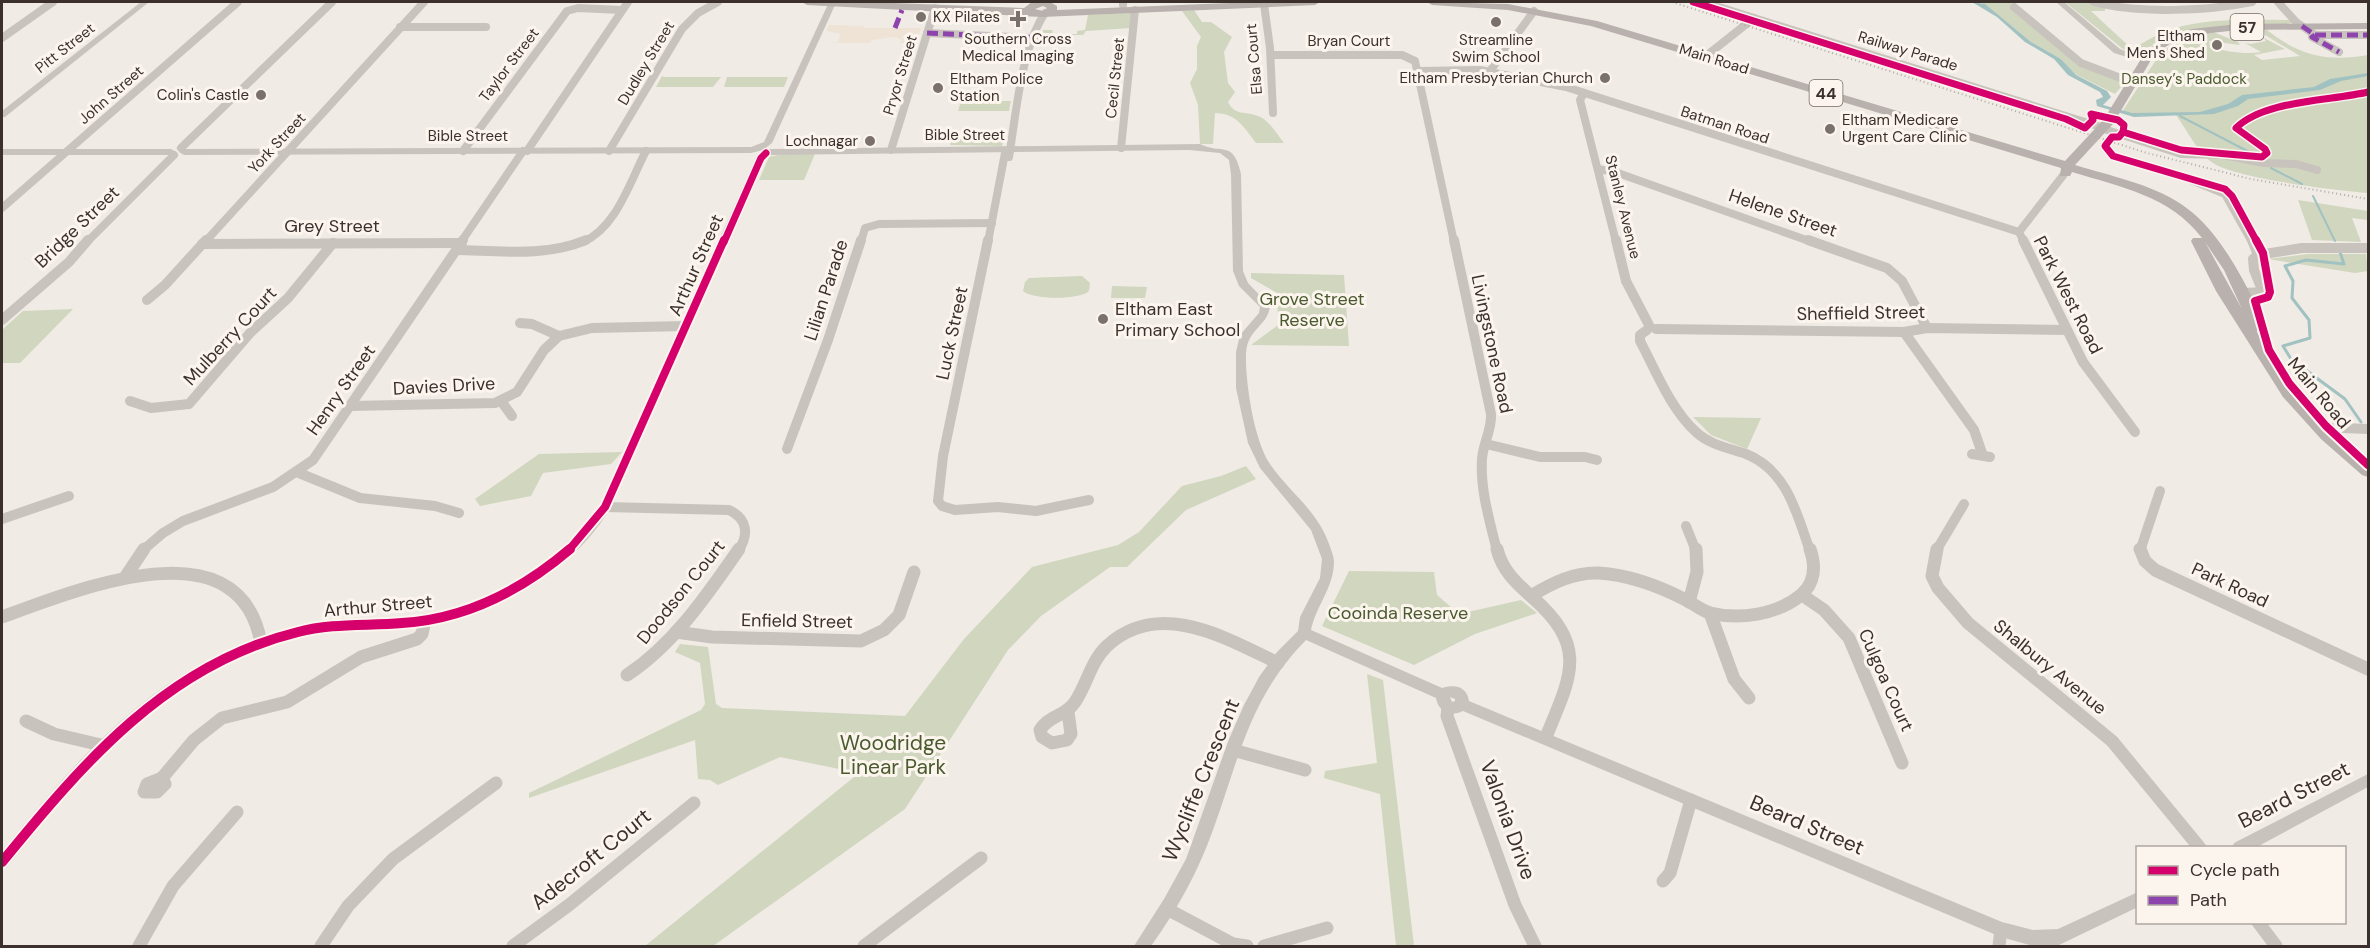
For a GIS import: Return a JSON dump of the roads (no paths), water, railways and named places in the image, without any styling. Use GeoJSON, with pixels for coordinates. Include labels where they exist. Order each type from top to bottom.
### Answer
{"type":"FeatureCollection","features":[{"type":"Feature","properties":{"kind":"main road"},"geometry":{"type":"LineString","coordinates":[[807,2],[1033,10],[1215,2]]}},
{"type":"Feature","properties":{"kind":"main road"},"geometry":{"type":"LineString","coordinates":[[908,2],[922,7]]}},
{"type":"Feature","properties":{"kind":"main road"},"geometry":{"type":"LineString","coordinates":[[908,2],[973,4],[1033,10]]}},
{"type":"Feature","properties":{"kind":"main road"},"geometry":{"type":"LineString","coordinates":[[1128,6],[1315,2]]}},
{"type":"Feature","properties":{"kind":"main road","name":"Main Road"},"geometry":{"type":"LineString","coordinates":[[1432,2],[1534,11],[1593,23],[2071,166],[2136,195],[2173,216],[2199,242],[2223,291],[2241,321],[2251,330],[2280,382],[2318,427],[2368,471]]}},
{"type":"Feature","properties":{"kind":"main road"},"geometry":{"type":"LineString","coordinates":[[958,9],[973,4]]}},
{"type":"Feature","properties":{"kind":"main road","name":"57"},"geometry":{"type":"LineString","coordinates":[[2071,166],[2088,150],[2106,126],[2136,81],[2147,59],[2164,42],[2192,32],[2238,27],[2368,26]]}},
{"type":"Feature","properties":{"kind":"main road","name":"Main Road"},"geometry":{"type":"LineString","coordinates":[[1990,143],[2153,193],[2187,213],[2202,230],[2243,292],[2252,319],[2251,330]]}},
{"type":"Feature","properties":{"kind":"main road"},"geometry":{"type":"LineString","coordinates":[[2088,150],[2094,169],[2108,178]]}},
{"type":"Feature","properties":{"kind":"main road"},"geometry":{"type":"LineString","coordinates":[[2223,291],[2243,292]]}},
{"type":"Feature","properties":{"kind":"street"},"geometry":{"type":"LineString","coordinates":[[2,38],[53,2]]}},
{"type":"Feature","properties":{"kind":"street","name":"Pitt Street"},"geometry":{"type":"LineString","coordinates":[[2,115],[145,2]]}},
{"type":"Feature","properties":{"kind":"street","name":"John Street"},"geometry":{"type":"LineString","coordinates":[[2,208],[238,2]]}},
{"type":"Feature","properties":{"kind":"street","name":"Bridge Street"},"geometry":{"type":"LineString","coordinates":[[2,320],[69,262],[87,241],[177,152],[332,2]]}},
{"type":"Feature","properties":{"kind":"street","name":"York Street"},"geometry":{"type":"LineString","coordinates":[[147,300],[289,151],[424,2]]}},
{"type":"Feature","properties":{"kind":"street","name":"Henry Street"},"geometry":{"type":"LineString","coordinates":[[126,576],[142,551],[171,527],[212,508],[261,494],[299,473],[313,460],[628,2]]}},
{"type":"Feature","properties":{"kind":"street","name":"Dudley Street"},"geometry":{"type":"LineString","coordinates":[[609,151],[682,29],[696,15],[718,2]]}},
{"type":"Feature","properties":{"kind":"street","name":"Arthur Street"},"geometry":{"type":"LineString","coordinates":[[2,862],[101,745],[124,723],[177,684],[205,668],[261,643],[311,629],[335,625],[425,620],[468,609],[512,590],[569,551],[605,507],[829,2]]}},
{"type":"Feature","properties":{"kind":"street","name":"Railway Parade"},"geometry":{"type":"LineString","coordinates":[[1703,2],[2106,126],[2181,154],[2223,155],[2265,163],[2299,164],[2317,170]]}},
{"type":"Feature","properties":{"kind":"street"},"geometry":{"type":"LineString","coordinates":[[2060,2],[2125,51],[2147,59]]}},
{"type":"Feature","properties":{"kind":"street"},"geometry":{"type":"LineString","coordinates":[[2097,3],[2116,8],[2226,6],[2252,2]]}},
{"type":"Feature","properties":{"kind":"street"},"geometry":{"type":"LineString","coordinates":[[2278,2],[2302,26],[2315,35],[2368,35]]}},
{"type":"Feature","properties":{"kind":"street","name":"Elsa Court"},"geometry":{"type":"LineString","coordinates":[[1263,3],[1270,55],[1273,113]]}},
{"type":"Feature","properties":{"kind":"street","name":"Cecil Street"},"geometry":{"type":"LineString","coordinates":[[1119,148],[1128,6]]}},
{"type":"Feature","properties":{"kind":"street"},"geometry":{"type":"LineString","coordinates":[[2014,7],[2081,63],[2136,81]]}},
{"type":"Feature","properties":{"kind":"street","name":"Taylor Street"},"geometry":{"type":"LineString","coordinates":[[463,151],[567,11],[578,8],[621,10]]}},
{"type":"Feature","properties":{"kind":"street","name":"Pryor Street"},"geometry":{"type":"LineString","coordinates":[[891,150],[935,8]]}},
{"type":"Feature","properties":{"kind":"street"},"geometry":{"type":"LineString","coordinates":[[1033,10],[1037,25]]}},
{"type":"Feature","properties":{"kind":"street","name":"Luck Street"},"geometry":{"type":"LineString","coordinates":[[1047,10],[1037,25],[1004,166],[943,456],[937,496],[942,506],[955,510],[998,507],[1036,511],[1089,500]]}},
{"type":"Feature","properties":{"kind":"street"},"geometry":{"type":"LineString","coordinates":[[1490,71],[1534,11]]}},
{"type":"Feature","properties":{"kind":"street"},"geometry":{"type":"LineString","coordinates":[[2073,12],[2114,49],[2129,57],[2147,59]]}},
{"type":"Feature","properties":{"kind":"street"},"geometry":{"type":"LineString","coordinates":[[1706,56],[1754,18]]}},
{"type":"Feature","properties":{"kind":"street"},"geometry":{"type":"LineString","coordinates":[[2342,26],[2354,34]]}},
{"type":"Feature","properties":{"kind":"street"},"geometry":{"type":"LineString","coordinates":[[400,27],[486,27]]}},
{"type":"Feature","properties":{"kind":"street"},"geometry":{"type":"LineString","coordinates":[[927,33],[1034,38]]}},
{"type":"Feature","properties":{"kind":"street"},"geometry":{"type":"LineString","coordinates":[[2315,35],[2312,37],[2339,52]]}},
{"type":"Feature","properties":{"kind":"street","name":"Bryan Court"},"geometry":{"type":"LineString","coordinates":[[1270,55],[1402,55],[1414,60],[1418,71]]}},
{"type":"Feature","properties":{"kind":"street"},"geometry":{"type":"LineString","coordinates":[[2129,57],[2136,81]]}},
{"type":"Feature","properties":{"kind":"street","name":"Batman Road"},"geometry":{"type":"LineString","coordinates":[[1418,71],[1490,71],[1584,93],[2019,232]]}},
{"type":"Feature","properties":{"kind":"street","name":"Livingstone Road"},"geometry":{"type":"LineString","coordinates":[[1418,71],[1491,414],[1492,432],[1486,444],[1482,468],[1500,560],[1517,584],[1554,618],[1568,641],[1572,655],[1570,675],[1546,737]]}},
{"type":"Feature","properties":{"kind":"street","name":"Stanley Avenue"},"geometry":{"type":"LineString","coordinates":[[1584,93],[1580,100],[1626,281],[1651,328],[1640,335],[1640,341],[1686,422],[1703,438],[1722,447],[1754,457],[1772,470],[1786,486],[1814,561],[1813,578],[1802,595]]}},
{"type":"Feature","properties":{"kind":"street","name":"Bible Street"},"geometry":{"type":"LineString","coordinates":[[2,152],[1119,148],[1192,148],[1226,151],[1232,157],[1236,174],[1238,271],[1245,286],[1264,303],[1265,310],[1245,335],[1241,352],[1242,387],[1254,443],[1264,465],[1317,528],[1327,550],[1326,578],[1307,617],[1304,633]]}},
{"type":"Feature","properties":{"kind":"street","name":"Grey Street"},"geometry":{"type":"LineString","coordinates":[[202,244],[333,243],[554,249],[588,239],[604,226],[646,151]]}},
{"type":"Feature","properties":{"kind":"street","name":"Park West Road"},"geometry":{"type":"LineString","coordinates":[[2071,166],[2019,232],[2065,330],[2086,368],[2135,432]]}},
{"type":"Feature","properties":{"kind":"street","name":"Helene Street"},"geometry":{"type":"LineString","coordinates":[[1598,169],[1615,172],[1887,268],[1902,281],[1927,328]]}},
{"type":"Feature","properties":{"kind":"street"},"geometry":{"type":"LineString","coordinates":[[2184,177],[2225,194],[2245,225],[2258,255]]}},
{"type":"Feature","properties":{"kind":"street","name":"Lilian Parade"},"geometry":{"type":"LineString","coordinates":[[788,449],[865,228],[879,224],[992,223]]}},
{"type":"Feature","properties":{"kind":"street","name":"Mulberry Court"},"geometry":{"type":"LineString","coordinates":[[130,401],[139,406],[157,407],[189,404],[250,333],[288,298],[333,243]]}},
{"type":"Feature","properties":{"kind":"street"},"geometry":{"type":"LineString","coordinates":[[2243,292],[2264,292],[2253,266],[2253,259],[2258,255],[2302,248],[2368,248]]}},
{"type":"Feature","properties":{"kind":"street"},"geometry":{"type":"LineString","coordinates":[[520,323],[532,324],[560,336],[592,328],[687,326]]}},
{"type":"Feature","properties":{"kind":"street","name":"Sheffield Street"},"geometry":{"type":"LineString","coordinates":[[1651,328],[1904,332],[1927,328],[2065,330]]}},
{"type":"Feature","properties":{"kind":"street"},"geometry":{"type":"LineString","coordinates":[[1904,332],[1974,430],[1982,456]]}},
{"type":"Feature","properties":{"kind":"street","name":"Davies Drive"},"geometry":{"type":"LineString","coordinates":[[351,406],[477,404],[501,401],[521,387],[544,350],[560,336]]}},
{"type":"Feature","properties":{"kind":"street"},"geometry":{"type":"LineString","coordinates":[[501,401],[512,416]]}},
{"type":"Feature","properties":{"kind":"street"},"geometry":{"type":"LineString","coordinates":[[2318,427],[2368,429]]}},
{"type":"Feature","properties":{"kind":"street"},"geometry":{"type":"LineString","coordinates":[[1486,444],[1540,457],[1585,457],[1597,460]]}},
{"type":"Feature","properties":{"kind":"street"},"geometry":{"type":"LineString","coordinates":[[299,473],[360,498],[435,506],[459,513]]}},
{"type":"Feature","properties":{"kind":"street","name":"Park Road"},"geometry":{"type":"LineString","coordinates":[[2160,491],[2140,550],[2145,561],[2156,570],[2368,669]]}},
{"type":"Feature","properties":{"kind":"street"},"geometry":{"type":"LineString","coordinates":[[2,519],[69,496]]}},
{"type":"Feature","properties":{"kind":"street","name":"Shalbury Avenue"},"geometry":{"type":"LineString","coordinates":[[1964,504],[1936,551],[1932,576],[1938,588],[1968,623],[2112,741],[2198,846]]}},
{"type":"Feature","properties":{"kind":"street","name":"Doodson Court"},"geometry":{"type":"LineString","coordinates":[[605,507],[722,508],[738,514],[744,521],[746,531],[741,545],[676,632],[653,658],[627,675]]}},
{"type":"Feature","properties":{"kind":"street"},"geometry":{"type":"LineString","coordinates":[[1686,526],[1695,540],[1698,555],[1696,579],[1689,602]]}},
{"type":"Feature","properties":{"kind":"street","name":"Enfield Street"},"geometry":{"type":"LineString","coordinates":[[676,632],[712,637],[861,641],[878,634],[900,616],[907,602],[914,572]]}},
{"type":"Feature","properties":{"kind":"street"},"geometry":{"type":"LineString","coordinates":[[1531,596],[1552,583],[1580,574],[1596,573],[1647,582],[1710,613],[1754,615],[1783,607],[1802,595]]}},
{"type":"Feature","properties":{"kind":"street"},"geometry":{"type":"LineString","coordinates":[[2,617],[126,576],[169,574],[198,576],[221,582],[238,592],[251,607],[259,626],[261,643]]}},
{"type":"Feature","properties":{"kind":"street","name":"Culgoa Court"},"geometry":{"type":"LineString","coordinates":[[1802,595],[1824,610],[1849,638],[1902,763]]}},
{"type":"Feature","properties":{"kind":"street"},"geometry":{"type":"LineString","coordinates":[[1710,613],[1734,679],[1749,698]]}},
{"type":"Feature","properties":{"kind":"street"},"geometry":{"type":"LineString","coordinates":[[162,778],[194,740],[222,718],[287,702],[361,657],[417,639],[423,634],[425,620]]}},
{"type":"Feature","properties":{"kind":"street"},"geometry":{"type":"LineString","coordinates":[[1068,712],[1104,649],[1132,629],[1145,625],[1172,622],[1196,625],[1278,663]]}},
{"type":"Feature","properties":{"kind":"street","name":"Wycliffe Crescent"},"geometry":{"type":"LineString","coordinates":[[1142,946],[1167,909],[1194,859],[1249,710],[1289,645],[1304,633]]}},
{"type":"Feature","properties":{"kind":"street","name":"Beard Street"},"geometry":{"type":"LineString","coordinates":[[1304,633],[1451,702],[1546,737],[2001,929],[2033,938],[2059,937],[2136,900]]}},
{"type":"Feature","properties":{"kind":"street","name":"Valonia Drive"},"geometry":{"type":"LineString","coordinates":[[1451,702],[1447,716],[1515,905],[1534,946]]}},
{"type":"Feature","properties":{"kind":"street"},"geometry":{"type":"LineString","coordinates":[[26,721],[54,734],[101,745]]}},
{"type":"Feature","properties":{"kind":"street"},"geometry":{"type":"LineString","coordinates":[[1233,750],[1305,770]]}},
{"type":"Feature","properties":{"kind":"street","name":"Beard Street"},"geometry":{"type":"LineString","coordinates":[[2243,846],[2368,780]]}},
{"type":"Feature","properties":{"kind":"street"},"geometry":{"type":"LineString","coordinates":[[321,946],[334,924],[375,874],[405,847],[479,798],[496,783]]}},
{"type":"Feature","properties":{"kind":"street"},"geometry":{"type":"LineString","coordinates":[[1663,881],[1670,873],[1691,800]]}},
{"type":"Feature","properties":{"kind":"street","name":"Adecroft Court"},"geometry":{"type":"LineString","coordinates":[[513,946],[569,905],[694,803]]}},
{"type":"Feature","properties":{"kind":"street"},"geometry":{"type":"LineString","coordinates":[[139,946],[173,886],[237,812]]}},
{"type":"Feature","properties":{"kind":"street"},"geometry":{"type":"LineString","coordinates":[[864,946],[981,858]]}},
{"type":"Feature","properties":{"kind":"street"},"geometry":{"type":"LineString","coordinates":[[1167,909],[1233,944],[1247,946]]}},
{"type":"Feature","properties":{"kind":"street"},"geometry":{"type":"LineString","coordinates":[[2260,924],[2276,946]]}},
{"type":"Feature","properties":{"kind":"street"},"geometry":{"type":"LineString","coordinates":[[1264,946],[1327,928]]}},
{"type":"Feature","properties":{"kind":"street"},"geometry":{"type":"LineString","coordinates":[[1999,946],[2001,929]]}},
{"type":"Feature","properties":{"kind":"water"},"geometry":{"type":"Polygon","coordinates":[[[1972,2],[1985,4],[2031,42],[2061,59],[2076,75],[2107,91],[2111,97],[2103,105],[2132,113],[2200,112],[2228,104],[2242,95],[2314,87],[2330,79],[2368,73],[2368,76],[2341,81],[2320,90],[2248,99],[2238,106],[2214,114],[2134,117],[2097,106],[2096,100],[2103,97],[2100,92],[2068,75],[2054,59],[2025,42],[1997,17],[1972,2]]]}},
{"type":"Feature","properties":{"kind":"waterway"},"geometry":{"type":"LineString","coordinates":[[2180,116],[2255,155]]}},
{"type":"Feature","properties":{"kind":"waterway"},"geometry":{"type":"LineString","coordinates":[[2271,168],[2302,184]]}},
{"type":"Feature","properties":{"kind":"waterway"},"geometry":{"type":"LineString","coordinates":[[2313,196],[2335,241]]}},
{"type":"Feature","properties":{"kind":"waterway"},"geometry":{"type":"LineString","coordinates":[[2340,252],[2344,264],[2306,260],[2285,266],[2293,281],[2292,298],[2309,320],[2310,338],[2283,346],[2291,359],[2345,399],[2361,422]]}},
{"type":"Feature","properties":{"kind":"railway"},"geometry":{"type":"LineString","coordinates":[[1672,2],[2147,153],[2251,179],[2368,199]]}},
{"type":"Feature","properties":{"kind":"place","name":"KX Pilates"},"geometry":{"type":"Point","coordinates":[921,17]}},
{"type":"Feature","properties":{"kind":"place","name":"Southern Cross Medical Imaging"},"geometry":{"type":"Point","coordinates":[1018,19]}},
{"type":"Feature","properties":{"kind":"place","name":"Streamline Swim School"},"geometry":{"type":"Point","coordinates":[1496,22]}},
{"type":"Feature","properties":{"kind":"place","name":"Eltham Men's Shed"},"geometry":{"type":"Point","coordinates":[2217,45]}},
{"type":"Feature","properties":{"kind":"place","name":"Eltham Presbyterian Church"},"geometry":{"type":"Point","coordinates":[1605,78]}},
{"type":"Feature","properties":{"kind":"place","name":"Eltham Police Station"},"geometry":{"type":"Point","coordinates":[938,88]}},
{"type":"Feature","properties":{"kind":"place","name":"Colin's Castle"},"geometry":{"type":"Point","coordinates":[261,95]}},
{"type":"Feature","properties":{"kind":"place","name":"Eltham Medicare Urgent Care Clinic"},"geometry":{"type":"Point","coordinates":[1830,129]}},
{"type":"Feature","properties":{"kind":"place","name":"Lochnagar"},"geometry":{"type":"Point","coordinates":[870,141]}},
{"type":"Feature","properties":{"kind":"place","name":"Eltham East Primary School"},"geometry":{"type":"Point","coordinates":[1103,319]}},
{"type":"Feature","properties":{"kind":"park label","name":"Dansey’s Paddock"},"geometry":{"type":"Point","coordinates":[2184,79]}},
{"type":"Feature","properties":{"kind":"park label","name":"Grove Street Reserve"},"geometry":{"type":"Point","coordinates":[1312,309]}},
{"type":"Feature","properties":{"kind":"park label","name":"Cooinda Reserve"},"geometry":{"type":"Point","coordinates":[1398,613]}},
{"type":"Feature","properties":{"kind":"park label","name":"Woodridge Linear Park"},"geometry":{"type":"Point","coordinates":[893,755]}}]}
